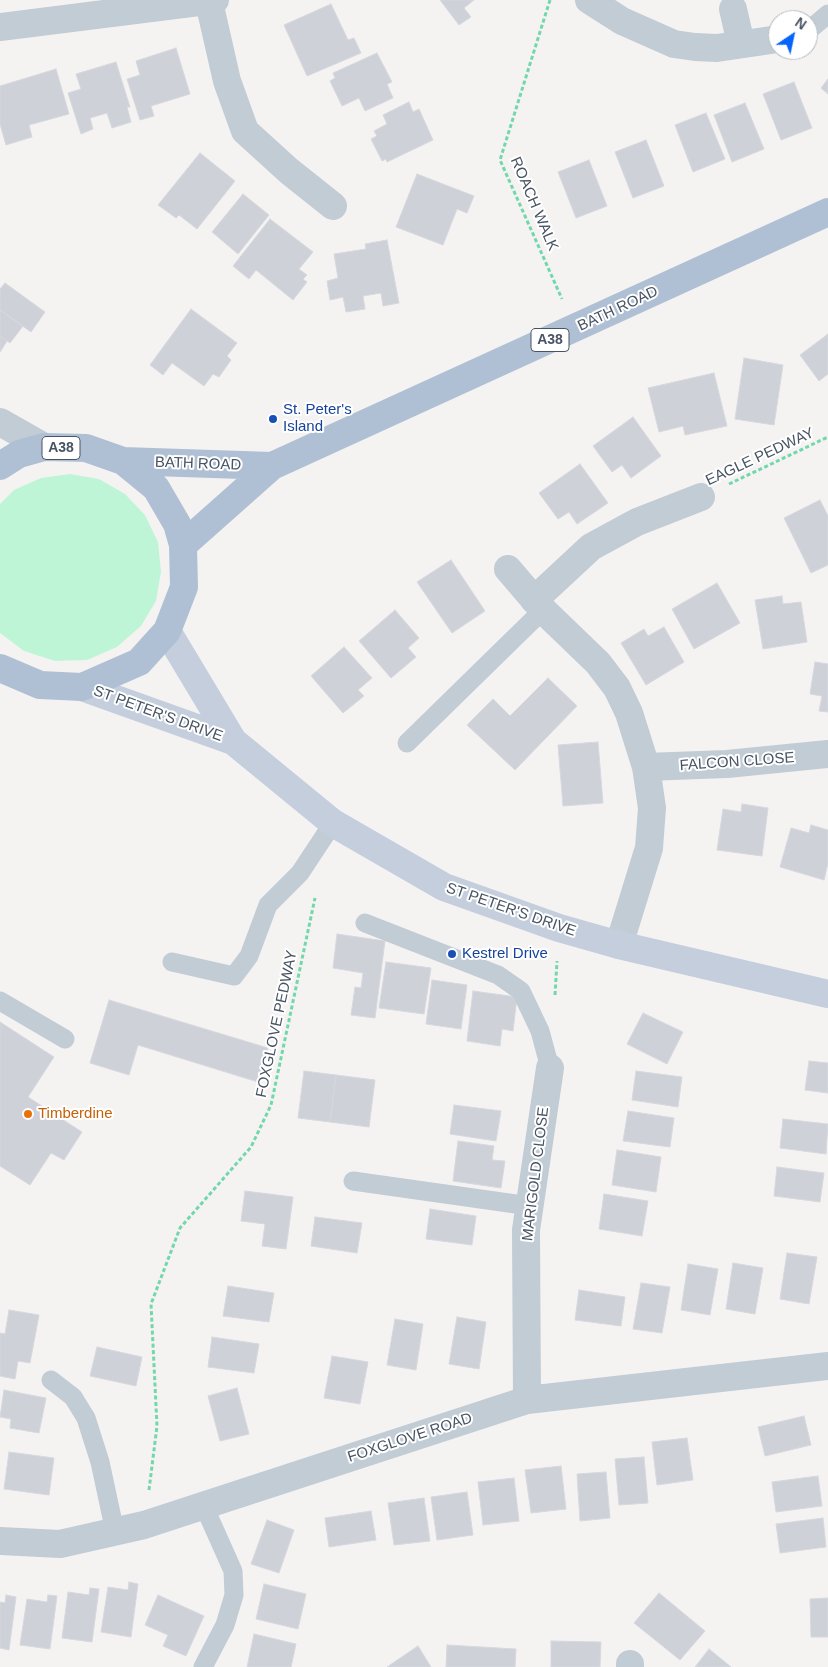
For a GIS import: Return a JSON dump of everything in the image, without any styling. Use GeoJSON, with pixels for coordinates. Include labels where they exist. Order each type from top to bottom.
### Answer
{"type":"FeatureCollection","features":[{"type":"Feature","properties":{"kind":"main road","name":"BATH ROAD"},"geometry":{"type":"LineString","coordinates":[[183,545],[272,466],[828,212]]}},
{"type":"Feature","properties":{"kind":"main road","name":"BATH ROAD"},"geometry":{"type":"LineString","coordinates":[[0,466],[19,454],[44,447],[86,448],[124,461],[272,466]]}},
{"type":"Feature","properties":{"kind":"main road","name":"BATH ROAD"},"geometry":{"type":"LineString","coordinates":[[0,668],[40,685],[82,687],[139,662],[167,631],[184,587],[183,545],[178,524],[156,488],[124,461]]}},
{"type":"Feature","properties":{"kind":"street"},"geometry":{"type":"LineString","coordinates":[[589,0],[622,21],[674,44],[717,48],[768,40]]}},
{"type":"Feature","properties":{"kind":"street"},"geometry":{"type":"LineString","coordinates":[[0,27],[212,1],[227,81],[245,131],[289,171],[333,206]]}},
{"type":"Feature","properties":{"kind":"street"},"geometry":{"type":"LineString","coordinates":[[733,9],[741,44]]}},
{"type":"Feature","properties":{"kind":"street"},"geometry":{"type":"LineString","coordinates":[[0,422],[44,447]]}},
{"type":"Feature","properties":{"kind":"street"},"geometry":{"type":"LineString","coordinates":[[538,605],[592,547],[637,522],[701,497]]}},
{"type":"Feature","properties":{"kind":"street"},"geometry":{"type":"LineString","coordinates":[[508,569],[538,605],[598,663],[617,688],[629,713],[646,767],[652,808],[649,848],[619,945]]}},
{"type":"Feature","properties":{"kind":"street","name":"ST PETER'S DRIVE"},"geometry":{"type":"LineString","coordinates":[[167,631],[233,741]]}},
{"type":"Feature","properties":{"kind":"street","name":"ST PETER'S DRIVE"},"geometry":{"type":"LineString","coordinates":[[82,687],[233,741],[333,823],[444,887],[559,928],[619,945],[828,994]]}},
{"type":"Feature","properties":{"kind":"street","name":"FALCON CLOSE"},"geometry":{"type":"LineString","coordinates":[[646,767],[728,764],[828,754]]}},
{"type":"Feature","properties":{"kind":"street","name":"MARIGOLD CLOSE"},"geometry":{"type":"LineString","coordinates":[[527,1400],[526,1230],[550,1068]]}},
{"type":"Feature","properties":{"kind":"street","name":"FOXGLOVE ROAD"},"geometry":{"type":"LineString","coordinates":[[0,1541],[60,1544],[144,1525],[527,1400],[828,1366]]}},
{"type":"Feature","properties":{"kind":"lane"},"geometry":{"type":"LineString","coordinates":[[818,22],[828,14]]}},
{"type":"Feature","properties":{"kind":"lane"},"geometry":{"type":"LineString","coordinates":[[406,743],[538,605]]}},
{"type":"Feature","properties":{"kind":"lane"},"geometry":{"type":"LineString","coordinates":[[172,962],[234,976],[249,956],[268,905],[300,873],[333,823]]}},
{"type":"Feature","properties":{"kind":"lane"},"geometry":{"type":"LineString","coordinates":[[365,924],[498,975],[521,991],[540,1030],[550,1068]]}},
{"type":"Feature","properties":{"kind":"lane"},"geometry":{"type":"LineString","coordinates":[[0,1001],[65,1039]]}},
{"type":"Feature","properties":{"kind":"lane"},"geometry":{"type":"LineString","coordinates":[[353,1181],[530,1206]]}},
{"type":"Feature","properties":{"kind":"lane"},"geometry":{"type":"LineString","coordinates":[[51,1380],[73,1397],[86,1418],[100,1462],[116,1532]]}},
{"type":"Feature","properties":{"kind":"lane"},"geometry":{"type":"LineString","coordinates":[[203,1667],[225,1625],[234,1595],[233,1571],[204,1506]]}},
{"type":"Feature","properties":{"kind":"path","name":"ROACH WALK"},"geometry":{"type":"LineString","coordinates":[[550,0],[500,160],[575,329]]}},
{"type":"Feature","properties":{"kind":"path","name":"EAGLE PEDWAY"},"geometry":{"type":"LineString","coordinates":[[701,497],[828,437]]}},
{"type":"Feature","properties":{"kind":"path","name":"FOXGLOVE PEDWAY"},"geometry":{"type":"LineString","coordinates":[[144,1525],[157,1426],[151,1304],[180,1228],[252,1147],[271,1104],[316,893]]}},
{"type":"Feature","properties":{"kind":"green space"},"geometry":{"type":"Polygon","coordinates":[[[70,474],[99,479],[125,494],[145,515],[158,542],[161,572],[156,601],[141,626],[117,647],[87,660],[55,661],[24,651],[0,633],[0,504],[14,490],[41,478],[70,474]]]}},
{"type":"Feature","properties":{"kind":"building"},"geometry":{"type":"Polygon","coordinates":[[[440,0],[474,0],[464,8],[471,17],[459,25],[440,0]]]}},
{"type":"Feature","properties":{"kind":"building"},"geometry":{"type":"Polygon","coordinates":[[[331,4],[348,40],[354,38],[361,53],[307,76],[284,25],[331,4]]]}},
{"type":"Feature","properties":{"kind":"building"},"geometry":{"type":"Polygon","coordinates":[[[176,48],[190,94],[151,106],[154,116],[140,120],[127,79],[140,75],[136,61],[176,48]]]}},
{"type":"Feature","properties":{"kind":"building"},"geometry":{"type":"Polygon","coordinates":[[[377,53],[392,82],[387,84],[393,98],[365,111],[359,98],[342,106],[330,81],[335,78],[333,73],[377,53]]]}},
{"type":"Feature","properties":{"kind":"building"},"geometry":{"type":"Polygon","coordinates":[[[116,62],[130,107],[127,107],[131,122],[112,128],[107,113],[90,118],[93,129],[81,134],[68,93],[81,89],[76,74],[116,62]]]}},
{"type":"Feature","properties":{"kind":"building"},"geometry":{"type":"Polygon","coordinates":[[[56,69],[69,114],[29,125],[32,137],[6,145],[0,124],[0,86],[56,69]]]}},
{"type":"Feature","properties":{"kind":"building"},"geometry":{"type":"Polygon","coordinates":[[[828,79],[828,94],[821,88],[828,79]]]}},
{"type":"Feature","properties":{"kind":"building"},"geometry":{"type":"Polygon","coordinates":[[[794,82],[812,128],[781,140],[763,94],[794,82]]]}},
{"type":"Feature","properties":{"kind":"building"},"geometry":{"type":"Polygon","coordinates":[[[409,102],[413,112],[419,109],[433,140],[387,162],[386,159],[382,161],[371,139],[377,136],[374,131],[387,124],[383,115],[409,102]]]}},
{"type":"Feature","properties":{"kind":"building"},"geometry":{"type":"Polygon","coordinates":[[[745,103],[764,149],[732,162],[714,115],[745,103]]]}},
{"type":"Feature","properties":{"kind":"building"},"geometry":{"type":"Polygon","coordinates":[[[706,113],[725,159],[693,172],[675,125],[706,113]]]}},
{"type":"Feature","properties":{"kind":"building"},"geometry":{"type":"Polygon","coordinates":[[[646,140],[664,186],[633,198],[615,152],[646,140]]]}},
{"type":"Feature","properties":{"kind":"building"},"geometry":{"type":"Polygon","coordinates":[[[200,153],[235,181],[197,229],[179,215],[176,218],[158,205],[200,153]]]}},
{"type":"Feature","properties":{"kind":"building"},"geometry":{"type":"Polygon","coordinates":[[[589,160],[607,206],[576,218],[558,172],[589,160]]]}},
{"type":"Feature","properties":{"kind":"building"},"geometry":{"type":"Polygon","coordinates":[[[417,174],[474,196],[467,213],[457,209],[443,245],[396,227],[417,174]]]}},
{"type":"Feature","properties":{"kind":"building"},"geometry":{"type":"Polygon","coordinates":[[[243,194],[269,215],[238,254],[212,232],[243,194]]]}},
{"type":"Feature","properties":{"kind":"building"},"geometry":{"type":"Polygon","coordinates":[[[270,219],[313,252],[299,269],[307,275],[303,279],[307,282],[293,300],[256,270],[249,279],[233,266],[270,219]]]}},
{"type":"Feature","properties":{"kind":"building"},"geometry":{"type":"Polygon","coordinates":[[[387,240],[399,303],[383,306],[381,293],[363,296],[365,309],[346,312],[343,297],[330,300],[327,281],[338,278],[334,254],[366,249],[365,244],[387,240]]]}},
{"type":"Feature","properties":{"kind":"building"},"geometry":{"type":"Polygon","coordinates":[[[5,283],[45,312],[31,332],[0,310],[0,289],[5,283]]]}},
{"type":"Feature","properties":{"kind":"building"},"geometry":{"type":"Polygon","coordinates":[[[191,309],[237,343],[227,356],[231,360],[219,377],[213,374],[204,386],[172,363],[163,375],[150,365],[191,309]]]}},
{"type":"Feature","properties":{"kind":"building"},"geometry":{"type":"Polygon","coordinates":[[[0,310],[23,326],[10,343],[0,336],[0,310]]]}},
{"type":"Feature","properties":{"kind":"building"},"geometry":{"type":"Polygon","coordinates":[[[828,334],[828,374],[819,381],[800,355],[828,334]]]}},
{"type":"Feature","properties":{"kind":"building"},"geometry":{"type":"Polygon","coordinates":[[[0,336],[7,341],[0,352],[0,336]]]}},
{"type":"Feature","properties":{"kind":"building"},"geometry":{"type":"Polygon","coordinates":[[[744,358],[783,365],[774,425],[735,419],[744,358]]]}},
{"type":"Feature","properties":{"kind":"building"},"geometry":{"type":"Polygon","coordinates":[[[714,373],[727,426],[685,435],[683,426],[659,432],[648,388],[714,373]]]}},
{"type":"Feature","properties":{"kind":"building"},"geometry":{"type":"Polygon","coordinates":[[[633,417],[661,456],[631,478],[622,465],[612,472],[593,446],[633,417]]]}},
{"type":"Feature","properties":{"kind":"building"},"geometry":{"type":"Polygon","coordinates":[[[580,464],[608,503],[577,524],[569,512],[558,519],[539,493],[580,464]]]}},
{"type":"Feature","properties":{"kind":"building"},"geometry":{"type":"Polygon","coordinates":[[[820,500],[828,516],[828,565],[811,573],[784,518],[820,500]]]}},
{"type":"Feature","properties":{"kind":"building"},"geometry":{"type":"Polygon","coordinates":[[[451,560],[485,611],[452,633],[417,582],[451,560]]]}},
{"type":"Feature","properties":{"kind":"building"},"geometry":{"type":"Polygon","coordinates":[[[717,583],[740,623],[694,649],[672,609],[717,583]]]}},
{"type":"Feature","properties":{"kind":"building"},"geometry":{"type":"Polygon","coordinates":[[[782,596],[783,604],[801,602],[807,642],[763,649],[755,600],[782,596]]]}},
{"type":"Feature","properties":{"kind":"building"},"geometry":{"type":"Polygon","coordinates":[[[395,610],[419,638],[408,648],[416,657],[391,678],[359,641],[395,610]]]}},
{"type":"Feature","properties":{"kind":"building"},"geometry":{"type":"Polygon","coordinates":[[[664,627],[684,662],[646,685],[621,643],[644,629],[648,636],[664,627]]]}},
{"type":"Feature","properties":{"kind":"building"},"geometry":{"type":"Polygon","coordinates":[[[344,647],[372,678],[358,690],[364,696],[343,713],[311,676],[344,647]]]}},
{"type":"Feature","properties":{"kind":"building"},"geometry":{"type":"Polygon","coordinates":[[[815,662],[828,664],[828,712],[819,711],[822,696],[810,694],[815,662]]]}},
{"type":"Feature","properties":{"kind":"building"},"geometry":{"type":"Polygon","coordinates":[[[548,678],[577,706],[515,770],[467,725],[493,699],[510,716],[548,678]]]}},
{"type":"Feature","properties":{"kind":"building"},"geometry":{"type":"Polygon","coordinates":[[[598,742],[603,803],[563,806],[558,745],[598,742]]]}},
{"type":"Feature","properties":{"kind":"building"},"geometry":{"type":"Polygon","coordinates":[[[742,804],[768,808],[762,856],[717,850],[723,809],[741,812],[742,804]]]}},
{"type":"Feature","properties":{"kind":"building"},"geometry":{"type":"Polygon","coordinates":[[[811,825],[828,830],[828,863],[824,880],[780,867],[791,828],[809,833],[811,825]]]}},
{"type":"Feature","properties":{"kind":"building"},"geometry":{"type":"Polygon","coordinates":[[[337,934],[385,941],[375,1018],[351,1015],[355,987],[361,988],[363,973],[333,968],[337,934]]]}},
{"type":"Feature","properties":{"kind":"building"},"geometry":{"type":"Polygon","coordinates":[[[386,962],[431,968],[424,1014],[379,1008],[386,962]]]}},
{"type":"Feature","properties":{"kind":"building"},"geometry":{"type":"Polygon","coordinates":[[[432,980],[467,985],[461,1029],[426,1024],[432,980]]]}},
{"type":"Feature","properties":{"kind":"building"},"geometry":{"type":"Polygon","coordinates":[[[473,991],[517,997],[513,1031],[502,1029],[500,1046],[467,1041],[473,991]]]}},
{"type":"Feature","properties":{"kind":"building"},"geometry":{"type":"Polygon","coordinates":[[[109,1000],[268,1048],[258,1082],[138,1045],[129,1075],[90,1063],[109,1000]]]}},
{"type":"Feature","properties":{"kind":"building"},"geometry":{"type":"Polygon","coordinates":[[[643,1013],[683,1032],[667,1064],[627,1044],[643,1013]]]}},
{"type":"Feature","properties":{"kind":"building","name":"Timberdine"},"geometry":{"type":"Polygon","coordinates":[[[0,1022],[54,1057],[28,1097],[82,1132],[64,1160],[51,1153],[30,1185],[0,1166],[0,1022]]]}},
{"type":"Feature","properties":{"kind":"building"},"geometry":{"type":"Polygon","coordinates":[[[809,1061],[828,1063],[828,1093],[805,1090],[809,1061]]]}},
{"type":"Feature","properties":{"kind":"building"},"geometry":{"type":"Polygon","coordinates":[[[304,1071],[336,1075],[330,1122],[298,1118],[304,1071]]]}},
{"type":"Feature","properties":{"kind":"building"},"geometry":{"type":"Polygon","coordinates":[[[636,1071],[682,1077],[678,1107],[632,1100],[636,1071]]]}},
{"type":"Feature","properties":{"kind":"building"},"geometry":{"type":"Polygon","coordinates":[[[336,1075],[375,1080],[369,1127],[330,1122],[336,1075]]]}},
{"type":"Feature","properties":{"kind":"building"},"geometry":{"type":"Polygon","coordinates":[[[454,1105],[501,1111],[496,1141],[450,1134],[454,1105]]]}},
{"type":"Feature","properties":{"kind":"building"},"geometry":{"type":"Polygon","coordinates":[[[628,1111],[674,1118],[670,1147],[623,1141],[628,1111]]]}},
{"type":"Feature","properties":{"kind":"building"},"geometry":{"type":"Polygon","coordinates":[[[783,1119],[828,1124],[826,1154],[780,1148],[783,1119]]]}},
{"type":"Feature","properties":{"kind":"building"},"geometry":{"type":"Polygon","coordinates":[[[458,1141],[494,1146],[492,1160],[505,1161],[501,1188],[453,1181],[458,1141]]]}},
{"type":"Feature","properties":{"kind":"building"},"geometry":{"type":"Polygon","coordinates":[[[617,1150],[661,1157],[656,1192],[612,1185],[617,1150]]]}},
{"type":"Feature","properties":{"kind":"building"},"geometry":{"type":"Polygon","coordinates":[[[777,1167],[824,1173],[820,1202],[774,1196],[777,1167]]]}},
{"type":"Feature","properties":{"kind":"building"},"geometry":{"type":"Polygon","coordinates":[[[245,1191],[293,1197],[286,1249],[262,1246],[265,1224],[241,1221],[245,1191]]]}},
{"type":"Feature","properties":{"kind":"building"},"geometry":{"type":"Polygon","coordinates":[[[604,1194],[648,1201],[642,1236],[599,1229],[604,1194]]]}},
{"type":"Feature","properties":{"kind":"building"},"geometry":{"type":"Polygon","coordinates":[[[430,1209],[476,1216],[472,1245],[426,1239],[430,1209]]]}},
{"type":"Feature","properties":{"kind":"building"},"geometry":{"type":"Polygon","coordinates":[[[315,1217],[362,1223],[357,1253],[311,1246],[315,1217]]]}},
{"type":"Feature","properties":{"kind":"building"},"geometry":{"type":"Polygon","coordinates":[[[787,1253],[817,1257],[809,1304],[780,1299],[787,1253]]]}},
{"type":"Feature","properties":{"kind":"building"},"geometry":{"type":"Polygon","coordinates":[[[733,1263],[763,1268],[755,1314],[726,1309],[733,1263]]]}},
{"type":"Feature","properties":{"kind":"building"},"geometry":{"type":"Polygon","coordinates":[[[688,1264],[718,1269],[710,1315],[681,1310],[688,1264]]]}},
{"type":"Feature","properties":{"kind":"building"},"geometry":{"type":"Polygon","coordinates":[[[641,1283],[670,1287],[662,1333],[633,1329],[641,1283]]]}},
{"type":"Feature","properties":{"kind":"building"},"geometry":{"type":"Polygon","coordinates":[[[228,1286],[274,1293],[269,1322],[223,1316],[228,1286]]]}},
{"type":"Feature","properties":{"kind":"building"},"geometry":{"type":"Polygon","coordinates":[[[579,1290],[625,1297],[621,1326],[575,1320],[579,1290]]]}},
{"type":"Feature","properties":{"kind":"building"},"geometry":{"type":"Polygon","coordinates":[[[9,1310],[39,1315],[30,1363],[18,1361],[15,1379],[0,1376],[0,1333],[5,1334],[9,1310]]]}},
{"type":"Feature","properties":{"kind":"building"},"geometry":{"type":"Polygon","coordinates":[[[457,1317],[486,1322],[479,1369],[449,1364],[457,1317]]]}},
{"type":"Feature","properties":{"kind":"building"},"geometry":{"type":"Polygon","coordinates":[[[395,1319],[423,1324],[416,1370],[387,1365],[395,1319]]]}},
{"type":"Feature","properties":{"kind":"building"},"geometry":{"type":"Polygon","coordinates":[[[212,1337],[259,1344],[254,1373],[208,1367],[212,1337]]]}},
{"type":"Feature","properties":{"kind":"building"},"geometry":{"type":"Polygon","coordinates":[[[97,1347],[142,1357],[136,1386],[90,1376],[97,1347]]]}},
{"type":"Feature","properties":{"kind":"building"},"geometry":{"type":"Polygon","coordinates":[[[332,1356],[368,1362],[360,1404],[324,1398],[332,1356]]]}},
{"type":"Feature","properties":{"kind":"building"},"geometry":{"type":"Polygon","coordinates":[[[237,1388],[249,1434],[220,1441],[208,1396],[237,1388]]]}},
{"type":"Feature","properties":{"kind":"building"},"geometry":{"type":"Polygon","coordinates":[[[4,1390],[46,1398],[39,1433],[10,1428],[11,1419],[0,1417],[4,1390]]]}},
{"type":"Feature","properties":{"kind":"building"},"geometry":{"type":"Polygon","coordinates":[[[804,1416],[811,1445],[765,1456],[758,1427],[804,1416]]]}},
{"type":"Feature","properties":{"kind":"building"},"geometry":{"type":"Polygon","coordinates":[[[687,1438],[693,1480],[657,1485],[652,1442],[687,1438]]]}},
{"type":"Feature","properties":{"kind":"building"},"geometry":{"type":"Polygon","coordinates":[[[9,1452],[54,1458],[49,1495],[4,1489],[9,1452]]]}},
{"type":"Feature","properties":{"kind":"building"},"geometry":{"type":"Polygon","coordinates":[[[644,1457],[648,1503],[619,1505],[615,1459],[644,1457]]]}},
{"type":"Feature","properties":{"kind":"building"},"geometry":{"type":"Polygon","coordinates":[[[561,1466],[566,1509],[531,1513],[525,1470],[561,1466]]]}},
{"type":"Feature","properties":{"kind":"building"},"geometry":{"type":"Polygon","coordinates":[[[606,1472],[610,1518],[580,1521],[577,1474],[606,1472]]]}},
{"type":"Feature","properties":{"kind":"building"},"geometry":{"type":"Polygon","coordinates":[[[818,1476],[822,1506],[776,1512],[772,1482],[818,1476]]]}},
{"type":"Feature","properties":{"kind":"building"},"geometry":{"type":"Polygon","coordinates":[[[514,1478],[519,1521],[483,1525],[478,1482],[514,1478]]]}},
{"type":"Feature","properties":{"kind":"building"},"geometry":{"type":"Polygon","coordinates":[[[467,1492],[473,1535],[437,1540],[431,1497],[467,1492]]]}},
{"type":"Feature","properties":{"kind":"building"},"geometry":{"type":"Polygon","coordinates":[[[424,1498],[430,1541],[394,1545],[388,1503],[424,1498]]]}},
{"type":"Feature","properties":{"kind":"building"},"geometry":{"type":"Polygon","coordinates":[[[371,1511],[376,1540],[329,1547],[325,1518],[371,1511]]]}},
{"type":"Feature","properties":{"kind":"building"},"geometry":{"type":"Polygon","coordinates":[[[823,1518],[826,1547],[780,1553],[776,1524],[823,1518]]]}},
{"type":"Feature","properties":{"kind":"building"},"geometry":{"type":"Polygon","coordinates":[[[267,1520],[294,1530],[279,1573],[251,1564],[267,1520]]]}},
{"type":"Feature","properties":{"kind":"building"},"geometry":{"type":"Polygon","coordinates":[[[129,1582],[138,1584],[131,1637],[101,1632],[108,1587],[128,1590],[129,1582]]]}},
{"type":"Feature","properties":{"kind":"building"},"geometry":{"type":"Polygon","coordinates":[[[264,1584],[306,1594],[298,1629],[256,1619],[264,1584]]]}},
{"type":"Feature","properties":{"kind":"building"},"geometry":{"type":"Polygon","coordinates":[[[90,1588],[99,1589],[92,1642],[62,1638],[68,1592],[89,1595],[90,1588]]]}},
{"type":"Feature","properties":{"kind":"building"},"geometry":{"type":"Polygon","coordinates":[[[659,1593],[705,1631],[680,1660],[634,1623],[659,1593]]]}},
{"type":"Feature","properties":{"kind":"building"},"geometry":{"type":"Polygon","coordinates":[[[6,1595],[16,1597],[9,1650],[0,1648],[0,1602],[5,1603],[6,1595]]]}},
{"type":"Feature","properties":{"kind":"building"},"geometry":{"type":"Polygon","coordinates":[[[48,1595],[57,1596],[50,1649],[20,1645],[27,1599],[47,1602],[48,1595]]]}},
{"type":"Feature","properties":{"kind":"building"},"geometry":{"type":"Polygon","coordinates":[[[158,1595],[204,1616],[186,1656],[163,1646],[168,1635],[145,1625],[158,1595]]]}},
{"type":"Feature","properties":{"kind":"building"},"geometry":{"type":"Polygon","coordinates":[[[828,1598],[828,1637],[811,1637],[810,1599],[828,1598]]]}},
{"type":"Feature","properties":{"kind":"building"},"geometry":{"type":"Polygon","coordinates":[[[254,1634],[296,1644],[291,1667],[247,1667],[254,1634]]]}},
{"type":"Feature","properties":{"kind":"building"},"geometry":{"type":"Polygon","coordinates":[[[551,1641],[601,1642],[600,1667],[551,1667],[551,1641]]]}},
{"type":"Feature","properties":{"kind":"building"},"geometry":{"type":"Polygon","coordinates":[[[447,1645],[516,1649],[515,1667],[446,1667],[447,1645]]]}},
{"type":"Feature","properties":{"kind":"building"},"geometry":{"type":"Polygon","coordinates":[[[418,1646],[431,1667],[387,1667],[418,1646]]]}},
{"type":"Feature","properties":{"kind":"building"},"geometry":{"type":"Polygon","coordinates":[[[709,1649],[731,1667],[695,1667],[709,1649]]]}},
{"type":"Feature","properties":{"kind":"place","name":"St. Peter's Island"},"geometry":{"type":"Point","coordinates":[273,419]}},
{"type":"Feature","properties":{"kind":"place","name":"Kestrel Drive"},"geometry":{"type":"Point","coordinates":[452,954]}},
{"type":"Feature","properties":{"kind":"place","name":"Timberdine"},"geometry":{"type":"Point","coordinates":[28,1114]}}]}
